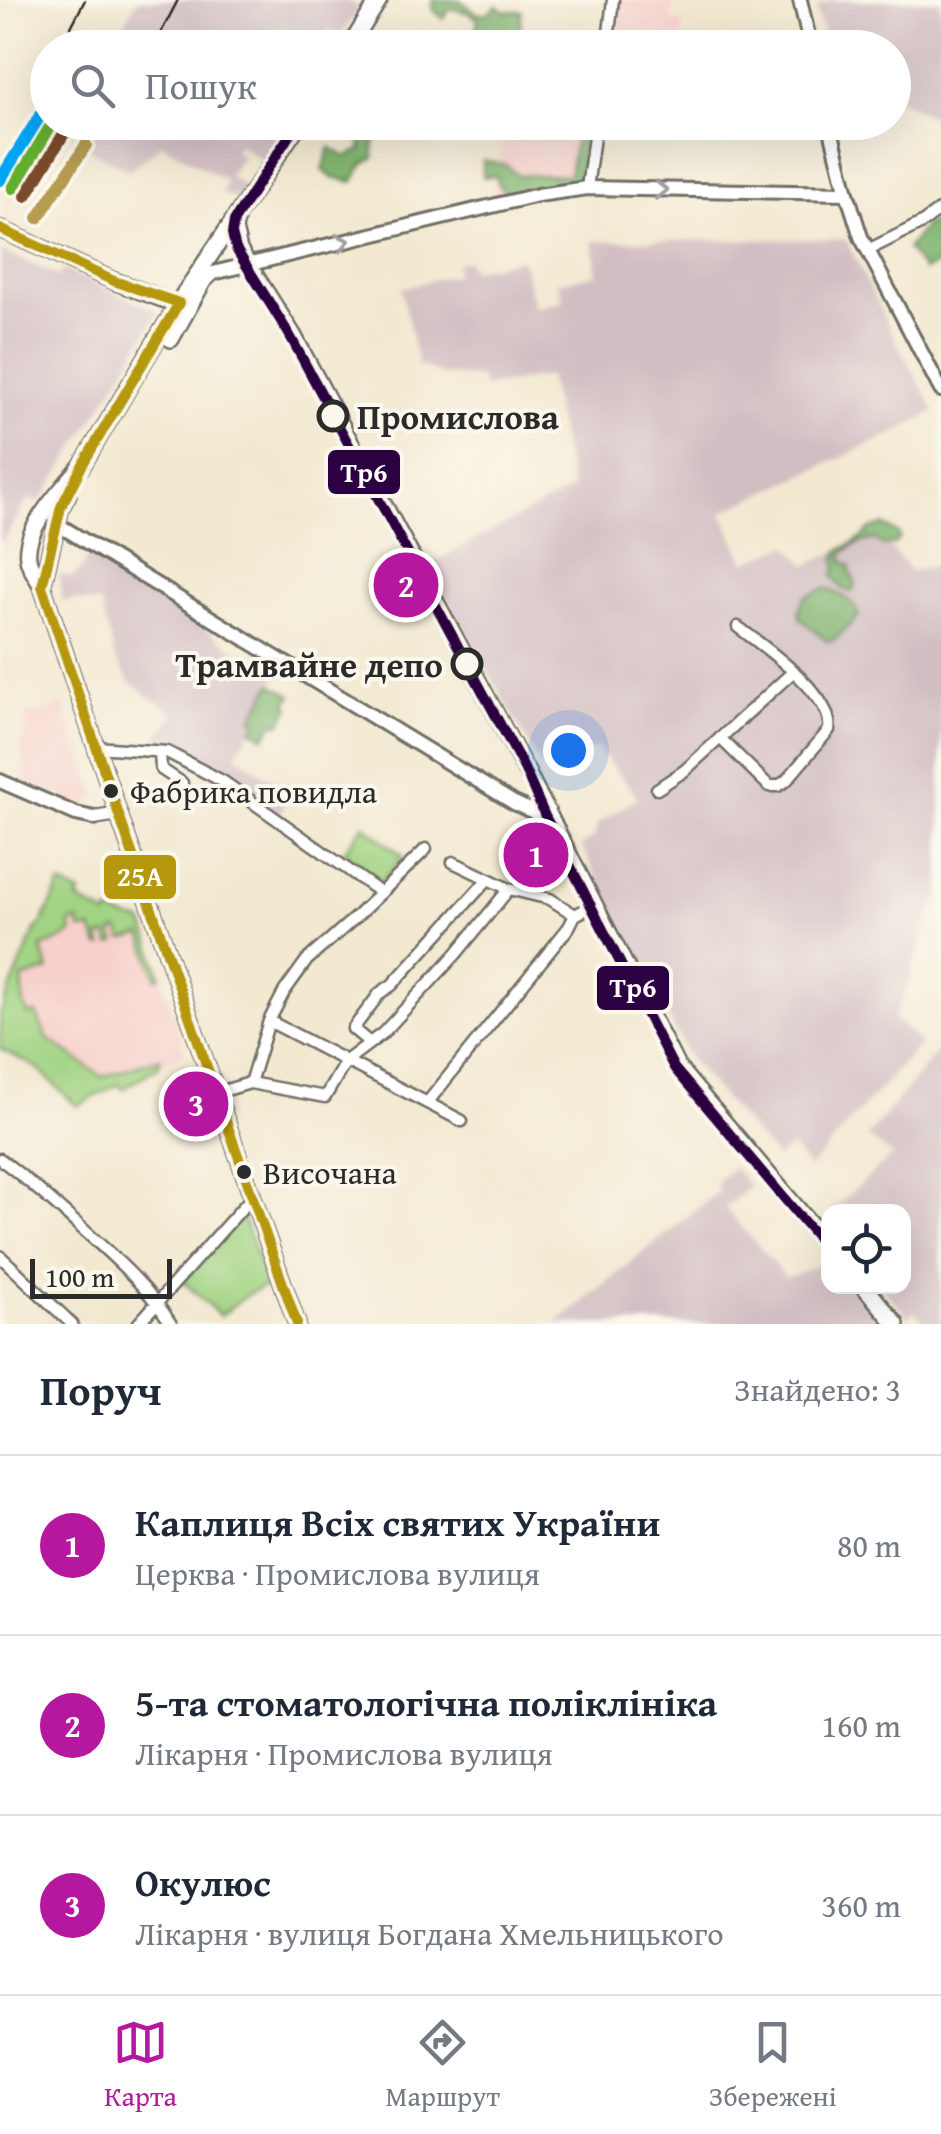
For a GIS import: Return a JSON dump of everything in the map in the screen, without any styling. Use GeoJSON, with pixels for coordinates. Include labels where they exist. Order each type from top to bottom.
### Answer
{"type":"FeatureCollection","features":[{"type":"Feature","properties":{"kind":"main road"},"geometry":{"type":"LineString","coordinates":[[360,30],[379,0]]}},
{"type":"Feature","properties":{"kind":"main road"},"geometry":{"type":"LineString","coordinates":[[124,396],[152,369],[288,140]]}},
{"type":"Feature","properties":{"kind":"main road"},"geometry":{"type":"LineString","coordinates":[[235,225],[236,245],[292,335],[532,782],[677,1067],[821,1237]]}},
{"type":"Feature","properties":{"kind":"main road"},"geometry":{"type":"LineString","coordinates":[[42,586],[61,507],[83,464],[179,303],[235,225]]}},
{"type":"Feature","properties":{"kind":"main road"},"geometry":{"type":"LineString","coordinates":[[0,229],[114,281],[179,303]]}},
{"type":"Feature","properties":{"kind":"main road"},"geometry":{"type":"LineString","coordinates":[[179,303],[200,287]]}},
{"type":"Feature","properties":{"kind":"main road"},"geometry":{"type":"LineString","coordinates":[[83,464],[38,521],[30,537],[28,561],[42,586],[297,1324]]}},
{"type":"Feature","properties":{"kind":"main road"},"geometry":{"type":"LineString","coordinates":[[38,521],[49,519],[57,524]]}},
{"type":"Feature","properties":{"kind":"main road"},"geometry":{"type":"LineString","coordinates":[[28,561],[40,567],[51,555]]}},
{"type":"Feature","properties":{"kind":"main road"},"geometry":{"type":"LineString","coordinates":[[871,1294],[896,1324]]}},
{"type":"Feature","properties":{"kind":"street"},"geometry":{"type":"LineString","coordinates":[[610,30],[614,0]]}},
{"type":"Feature","properties":{"kind":"street"},"geometry":{"type":"LineString","coordinates":[[800,0],[807,30]]}},
{"type":"Feature","properties":{"kind":"street"},"geometry":{"type":"LineString","coordinates":[[587,188],[594,140]]}},
{"type":"Feature","properties":{"kind":"street"},"geometry":{"type":"LineString","coordinates":[[834,140],[861,237],[941,390]]}},
{"type":"Feature","properties":{"kind":"street"},"geometry":{"type":"LineString","coordinates":[[200,287],[210,274],[538,195],[587,188],[847,194]]}},
{"type":"Feature","properties":{"kind":"street"},"geometry":{"type":"LineString","coordinates":[[868,250],[941,209]]}},
{"type":"Feature","properties":{"kind":"street"},"geometry":{"type":"LineString","coordinates":[[57,524],[514,803],[551,820]]}},
{"type":"Feature","properties":{"kind":"street"},"geometry":{"type":"LineString","coordinates":[[720,738],[769,786],[778,786],[829,730],[831,720],[794,671],[738,626]]}},
{"type":"Feature","properties":{"kind":"street"},"geometry":{"type":"LineString","coordinates":[[657,789],[684,772],[794,671]]}},
{"type":"Feature","properties":{"kind":"street"},"geometry":{"type":"LineString","coordinates":[[96,747],[167,752],[224,782],[381,893]]}},
{"type":"Feature","properties":{"kind":"street"},"geometry":{"type":"LineString","coordinates":[[160,752],[161,768],[182,783]]}},
{"type":"Feature","properties":{"kind":"street"},"geometry":{"type":"LineString","coordinates":[[0,781],[76,814],[94,818],[119,814]]}},
{"type":"Feature","properties":{"kind":"street"},"geometry":{"type":"LineString","coordinates":[[250,1083],[269,1021],[284,992],[313,953],[426,849]]}},
{"type":"Feature","properties":{"kind":"street"},"geometry":{"type":"LineString","coordinates":[[453,862],[509,888],[550,898],[574,915]]}},
{"type":"Feature","properties":{"kind":"street"},"geometry":{"type":"LineString","coordinates":[[370,1043],[353,1029],[380,993],[488,879]]}},
{"type":"Feature","properties":{"kind":"street"},"geometry":{"type":"LineString","coordinates":[[216,1093],[250,1083],[325,1097],[346,1061],[383,1034],[509,888]]}},
{"type":"Feature","properties":{"kind":"street"},"geometry":{"type":"LineString","coordinates":[[427,1103],[569,927],[574,915],[594,905]]}},
{"type":"Feature","properties":{"kind":"street"},"geometry":{"type":"LineString","coordinates":[[269,1021],[462,1122]]}},
{"type":"Feature","properties":{"kind":"street"},"geometry":{"type":"LineString","coordinates":[[0,1159],[96,1242],[158,1302],[172,1324]]}},
{"type":"Feature","properties":{"kind":"street"},"geometry":{"type":"LineString","coordinates":[[138,1324],[252,1197]]}},
{"type":"Feature","properties":{"kind":"street"},"geometry":{"type":"LineString","coordinates":[[0,1256],[72,1324]]}},
{"type":"Feature","properties":{"kind":"shaded area"},"geometry":{"type":"Polygon","coordinates":[[[137,0],[351,0],[360,8],[344,30],[121,30],[137,0]]]}},
{"type":"Feature","properties":{"kind":"shaded area"},"geometry":{"type":"Polygon","coordinates":[[[619,0],[674,3],[672,20],[683,22],[682,30],[615,30],[619,0]]]}},
{"type":"Feature","properties":{"kind":"shaded area"},"geometry":{"type":"Polygon","coordinates":[[[831,0],[941,0],[941,121],[911,106],[911,30],[822,30],[816,8],[831,0]]]}},
{"type":"Feature","properties":{"kind":"shaded area"},"geometry":{"type":"Polygon","coordinates":[[[84,140],[277,140],[263,161],[238,144],[234,151],[242,156],[229,176],[246,187],[238,200],[222,193],[226,181],[162,144],[129,171],[83,145],[84,140]]]}},
{"type":"Feature","properties":{"kind":"shaded area"},"geometry":{"type":"Polygon","coordinates":[[[504,140],[588,140],[582,183],[493,198],[504,140]]]}},
{"type":"Feature","properties":{"kind":"shaded area"},"geometry":{"type":"Polygon","coordinates":[[[846,239],[935,411],[722,512],[745,562],[788,545],[807,565],[877,532],[911,572],[941,563],[941,890],[894,1018],[921,1043],[809,1168],[791,1146],[777,1159],[690,1060],[581,846],[595,836],[597,824],[638,797],[596,747],[544,771],[428,565],[572,489],[548,376],[483,387],[481,378],[440,374],[418,365],[401,288],[457,274],[455,263],[468,260],[471,270],[522,259],[535,308],[563,300],[557,282],[597,274],[592,241],[846,239]]]}},
{"type":"Feature","properties":{"kind":"shaded area"},"geometry":{"type":"Polygon","coordinates":[[[0,250],[59,276],[63,269],[158,312],[46,494],[38,502],[28,499],[0,546],[0,250]]]}},
{"type":"Feature","properties":{"kind":"shaded area"},"geometry":{"type":"Polygon","coordinates":[[[90,552],[241,655],[278,675],[253,718],[257,721],[236,754],[292,795],[277,816],[156,740],[175,714],[130,682],[115,658],[101,604],[62,601],[59,575],[73,577],[90,552]]]}},
{"type":"Feature","properties":{"kind":"shaded area"},"geometry":{"type":"Polygon","coordinates":[[[63,704],[96,794],[87,806],[27,783],[23,771],[21,742],[25,737],[25,715],[63,704]]]}},
{"type":"Feature","properties":{"kind":"shaded area"},"geometry":{"type":"Polygon","coordinates":[[[61,883],[80,894],[78,900],[108,916],[110,912],[144,923],[185,1054],[123,1089],[119,1084],[77,1106],[36,1067],[0,1049],[0,1014],[36,928],[61,883]]]}},
{"type":"Feature","properties":{"kind":"shaded area"},"geometry":{"type":"Polygon","coordinates":[[[941,1047],[941,1324],[926,1324],[914,1311],[908,1317],[888,1294],[911,1294],[911,1204],[839,1204],[890,1157],[895,1158],[867,1137],[941,1047]]]}},
{"type":"Feature","properties":{"kind":"shaded area"},"geometry":{"type":"Polygon","coordinates":[[[733,1167],[750,1186],[725,1208],[786,1278],[821,1264],[821,1294],[862,1294],[888,1324],[555,1324],[720,1190],[715,1183],[733,1167]]]}},
{"type":"Feature","properties":{"kind":"green space"},"geometry":{"type":"Polygon","coordinates":[[[433,0],[460,0],[477,13],[488,14],[496,6],[505,11],[522,11],[522,30],[476,30],[478,19],[469,13],[450,8],[444,19],[432,9],[433,0]]]}},
{"type":"Feature","properties":{"kind":"green space"},"geometry":{"type":"Polygon","coordinates":[[[359,140],[378,140],[374,142],[374,158],[363,165],[352,182],[333,178],[323,170],[330,147],[346,157],[362,149],[359,140]]]}},
{"type":"Feature","properties":{"kind":"green space"},"geometry":{"type":"Polygon","coordinates":[[[575,140],[583,140],[581,181],[510,194],[500,188],[495,176],[483,177],[483,160],[506,165],[520,176],[569,175],[575,140]]]}},
{"type":"Feature","properties":{"kind":"green space"},"geometry":{"type":"Polygon","coordinates":[[[932,222],[941,223],[941,262],[924,271],[907,249],[932,222]]]}},
{"type":"Feature","properties":{"kind":"green space"},"geometry":{"type":"Polygon","coordinates":[[[883,525],[900,538],[894,544],[883,546],[875,539],[848,549],[841,557],[850,565],[856,585],[852,592],[843,589],[833,576],[839,551],[870,529],[883,525]]]}},
{"type":"Feature","properties":{"kind":"green space"},"geometry":{"type":"Polygon","coordinates":[[[825,588],[850,601],[859,616],[834,640],[827,641],[800,618],[799,609],[806,596],[825,588]]]}},
{"type":"Feature","properties":{"kind":"green space"},"geometry":{"type":"Polygon","coordinates":[[[272,684],[292,695],[280,724],[274,722],[265,737],[252,730],[257,721],[252,718],[272,684]]]}},
{"type":"Feature","properties":{"kind":"green space"},"geometry":{"type":"Polygon","coordinates":[[[364,825],[403,856],[382,882],[344,851],[364,825]]]}},
{"type":"Feature","properties":{"kind":"green space"},"geometry":{"type":"Polygon","coordinates":[[[61,884],[80,894],[78,900],[108,916],[110,912],[144,923],[161,976],[157,978],[142,935],[123,940],[119,930],[112,933],[116,943],[110,945],[106,935],[99,937],[102,947],[98,946],[92,929],[81,930],[78,921],[70,923],[72,932],[64,939],[41,947],[49,970],[22,979],[28,1015],[36,1013],[47,1038],[102,1077],[160,1058],[159,1066],[123,1089],[119,1084],[77,1106],[36,1067],[0,1049],[0,1014],[36,928],[61,884]]]}},
{"type":"Feature","properties":{"kind":"green space"},"geometry":{"type":"Polygon","coordinates":[[[242,1216],[267,1285],[220,1316],[183,1281],[242,1216]]]}},
{"type":"Feature","properties":{"kind":"railway"},"geometry":{"type":"LineString","coordinates":[[69,30],[85,0]]}},
{"type":"Feature","properties":{"kind":"railway"},"geometry":{"type":"LineString","coordinates":[[162,30],[178,0]]}},
{"type":"Feature","properties":{"kind":"railway"},"geometry":{"type":"LineString","coordinates":[[11,190],[61,140]]}},
{"type":"Feature","properties":{"kind":"transit line"},"geometry":{"type":"LineString","coordinates":[[0,180],[30,132]]}},
{"type":"Feature","properties":{"kind":"transit line"},"geometry":{"type":"LineString","coordinates":[[13,188],[42,140]]}},
{"type":"Feature","properties":{"kind":"transit line"},"geometry":{"type":"LineString","coordinates":[[26,196],[60,140]]}},
{"type":"Feature","properties":{"kind":"transit line","name":"Тр6"},"geometry":{"type":"LineString","coordinates":[[286,140],[234,221],[236,249],[289,334],[524,768],[674,1068],[821,1242]]}},
{"type":"Feature","properties":{"kind":"transit line"},"geometry":{"type":"LineString","coordinates":[[38,218],[86,145]]}},
{"type":"Feature","properties":{"kind":"transit line","name":"25А"},"geometry":{"type":"LineString","coordinates":[[0,229],[114,281],[179,303]]}},
{"type":"Feature","properties":{"kind":"transit line","name":"25А"},"geometry":{"type":"LineString","coordinates":[[179,303],[61,507],[42,586],[297,1324]]}},
{"type":"Feature","properties":{"kind":"place","name":"Промислова"},"geometry":{"type":"Point","coordinates":[333,416]}},
{"type":"Feature","properties":{"kind":"place","name":"5-та стоматологічна поліклініка"},"geometry":{"type":"Point","coordinates":[406,585]}},
{"type":"Feature","properties":{"kind":"place","name":"Трамвайне депо"},"geometry":{"type":"Point","coordinates":[467,664]}},
{"type":"Feature","properties":{"kind":"place","name":"Фабрика повидла"},"geometry":{"type":"Point","coordinates":[111,791]}},
{"type":"Feature","properties":{"kind":"place","name":"Каплиця Всіх святих України"},"geometry":{"type":"Point","coordinates":[536,855]}},
{"type":"Feature","properties":{"kind":"place","name":"Окулюс"},"geometry":{"type":"Point","coordinates":[196,1104]}},
{"type":"Feature","properties":{"kind":"place","name":"Височана"},"geometry":{"type":"Point","coordinates":[244,1172]}}]}
